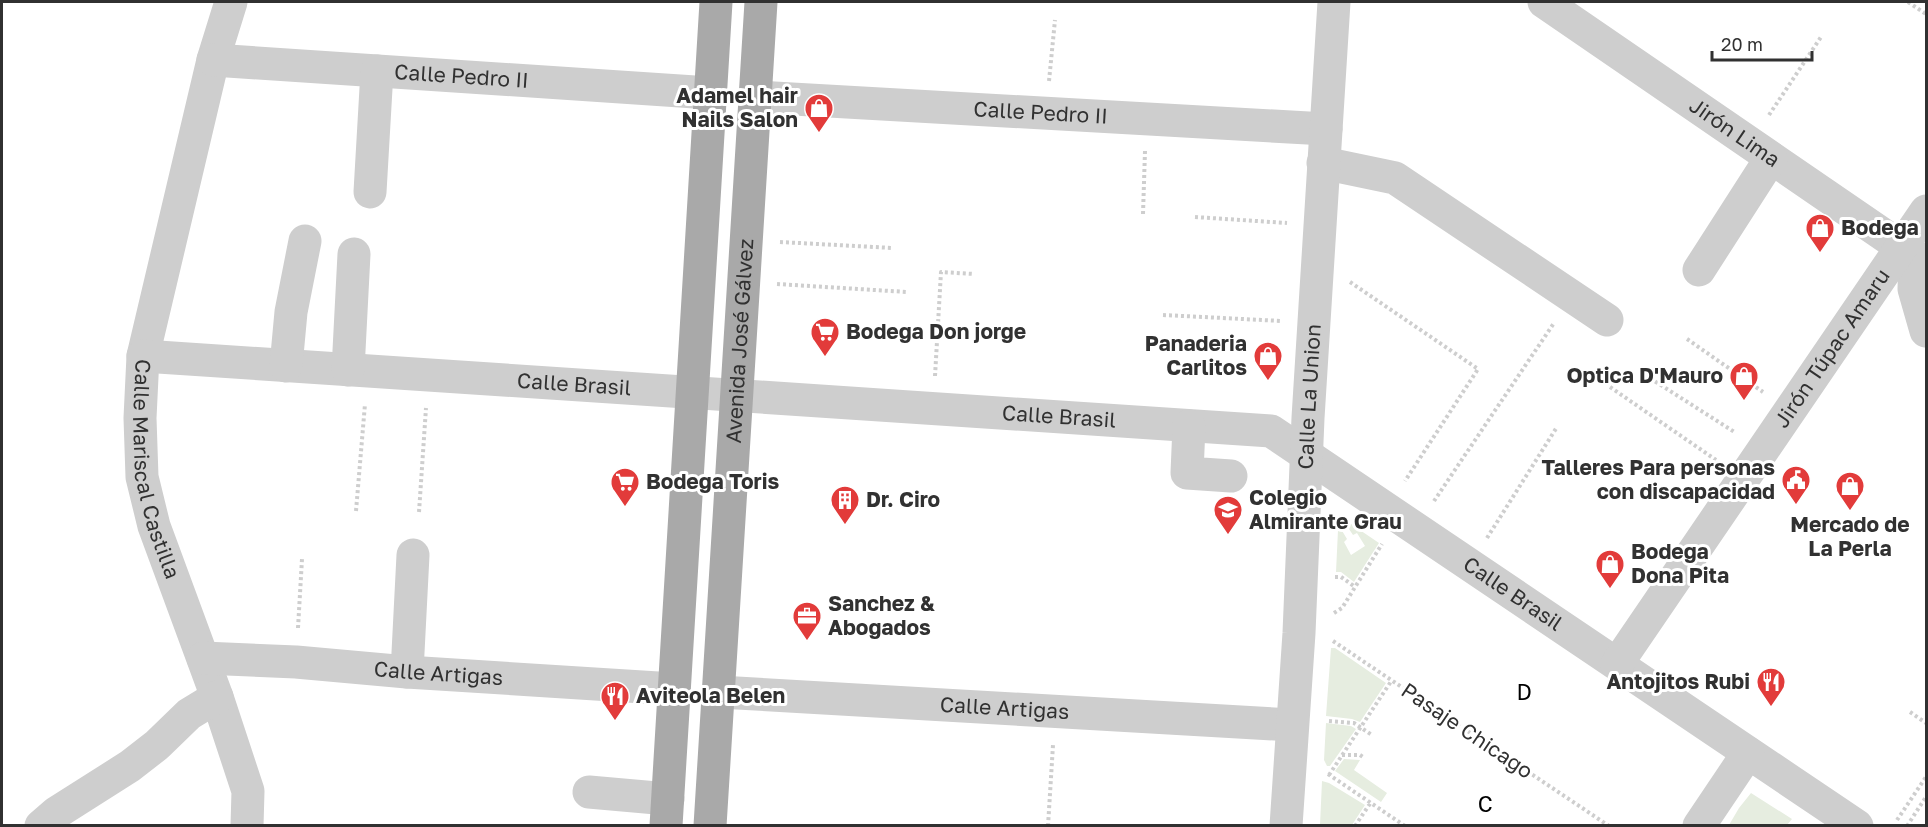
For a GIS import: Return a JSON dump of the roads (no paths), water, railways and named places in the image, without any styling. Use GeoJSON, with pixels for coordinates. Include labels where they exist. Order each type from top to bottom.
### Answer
{"type":"FeatureCollection","features":[{"type":"Feature","properties":{"kind":"main road"},"geometry":{"type":"LineString","coordinates":[[667,812],[716,2]]}},
{"type":"Feature","properties":{"kind":"main road","name":"Avenida José Gálvez"},"geometry":{"type":"LineString","coordinates":[[711,825],[761,2]]}},
{"type":"Feature","properties":{"kind":"street","name":"Calle Mariscal Castilla"},"geometry":{"type":"LineString","coordinates":[[231,2],[213,60],[143,357],[142,477],[165,559],[203,658],[248,791],[247,825]]}},
{"type":"Feature","properties":{"kind":"street","name":"Calle La Union"},"geometry":{"type":"LineString","coordinates":[[1286,825],[1299,633],[1308,406],[1334,2]]}},
{"type":"Feature","properties":{"kind":"street","name":"Jirón Lima"},"geometry":{"type":"LineString","coordinates":[[1544,2],[1914,256]]}},
{"type":"Feature","properties":{"kind":"street","name":"Calle Pedro II"},"geometry":{"type":"LineString","coordinates":[[213,60],[710,93]]}},
{"type":"Feature","properties":{"kind":"street"},"geometry":{"type":"LineString","coordinates":[[370,192],[377,71]]}},
{"type":"Feature","properties":{"kind":"street","name":"Calle Pedro II"},"geometry":{"type":"LineString","coordinates":[[756,97],[1326,129]]}},
{"type":"Feature","properties":{"kind":"street"},"geometry":{"type":"LineString","coordinates":[[1699,270],[1760,151]]}},
{"type":"Feature","properties":{"kind":"street"},"geometry":{"type":"LineString","coordinates":[[1323,163],[1395,178],[1607,320]]}},
{"type":"Feature","properties":{"kind":"street","name":"Jirón Túpac Amaru"},"geometry":{"type":"LineString","coordinates":[[1617,664],[1914,256],[1926,211]]}},
{"type":"Feature","properties":{"kind":"street"},"geometry":{"type":"LineString","coordinates":[[286,366],[293,303],[305,242]]}},
{"type":"Feature","properties":{"kind":"street"},"geometry":{"type":"LineString","coordinates":[[354,254],[358,371]]}},
{"type":"Feature","properties":{"kind":"street"},"geometry":{"type":"LineString","coordinates":[[1914,256],[1914,289],[1926,331]]}},
{"type":"Feature","properties":{"kind":"street","name":"Calle Brasil"},"geometry":{"type":"LineString","coordinates":[[143,357],[1271,431],[1307,456],[1399,534],[1617,664],[1857,825]]}},
{"type":"Feature","properties":{"kind":"street"},"geometry":{"type":"LineString","coordinates":[[1189,426],[1187,473],[1231,476]]}},
{"type":"Feature","properties":{"kind":"street"},"geometry":{"type":"LineString","coordinates":[[407,672],[413,555]]}},
{"type":"Feature","properties":{"kind":"street","name":"Calle Artigas"},"geometry":{"type":"LineString","coordinates":[[203,658],[296,662],[407,672],[674,689]]}},
{"type":"Feature","properties":{"kind":"street","name":"Calle Artigas"},"geometry":{"type":"LineString","coordinates":[[719,692],[1292,725]]}},
{"type":"Feature","properties":{"kind":"street"},"geometry":{"type":"LineString","coordinates":[[41,825],[130,766],[157,745],[189,714],[217,698]]}},
{"type":"Feature","properties":{"kind":"street"},"geometry":{"type":"LineString","coordinates":[[1699,825],[1748,753]]}},
{"type":"Feature","properties":{"kind":"street"},"geometry":{"type":"LineString","coordinates":[[589,792],[667,812]]}},
{"type":"Feature","properties":{"kind":"place","name":"Adamel hair Nails Salon"},"geometry":{"type":"Point","coordinates":[819,134]}},
{"type":"Feature","properties":{"kind":"place","name":"Bodega"},"geometry":{"type":"Point","coordinates":[1820,254]}},
{"type":"Feature","properties":{"kind":"place","name":"Bodega Don jorge"},"geometry":{"type":"Point","coordinates":[825,358]}},
{"type":"Feature","properties":{"kind":"place","name":"Panaderia Carlitos"},"geometry":{"type":"Point","coordinates":[1268,382]}},
{"type":"Feature","properties":{"kind":"place","name":"Optica D'Mauro"},"geometry":{"type":"Point","coordinates":[1744,402]}},
{"type":"Feature","properties":{"kind":"place","name":"Talleres Para personas con discapacidad"},"geometry":{"type":"Point","coordinates":[1796,506]}},
{"type":"Feature","properties":{"kind":"place","name":"Bodega Toris"},"geometry":{"type":"Point","coordinates":[625,508]}},
{"type":"Feature","properties":{"kind":"place","name":"Mercado de La Perla"},"geometry":{"type":"Point","coordinates":[1850,512]}},
{"type":"Feature","properties":{"kind":"place","name":"Dr. Ciro"},"geometry":{"type":"Point","coordinates":[845,526]}},
{"type":"Feature","properties":{"kind":"place","name":"Colegio Almirante Grau"},"geometry":{"type":"Point","coordinates":[1228,536]}},
{"type":"Feature","properties":{"kind":"place","name":"Bodega Dona Pita"},"geometry":{"type":"Point","coordinates":[1610,590]}},
{"type":"Feature","properties":{"kind":"place","name":"Sanchez & Abogados"},"geometry":{"type":"Point","coordinates":[807,642]}},
{"type":"Feature","properties":{"kind":"place","name":"Antojitos Rubi"},"geometry":{"type":"Point","coordinates":[1771,708]}},
{"type":"Feature","properties":{"kind":"place","name":"Aviteola Belen"},"geometry":{"type":"Point","coordinates":[615,722]}},
{"type":"Feature","properties":{"kind":"district","name":"D"},"geometry":{"type":"Point","coordinates":[1525,692]}},
{"type":"Feature","properties":{"kind":"district","name":"C"},"geometry":{"type":"Point","coordinates":[1486,804]}}]}
